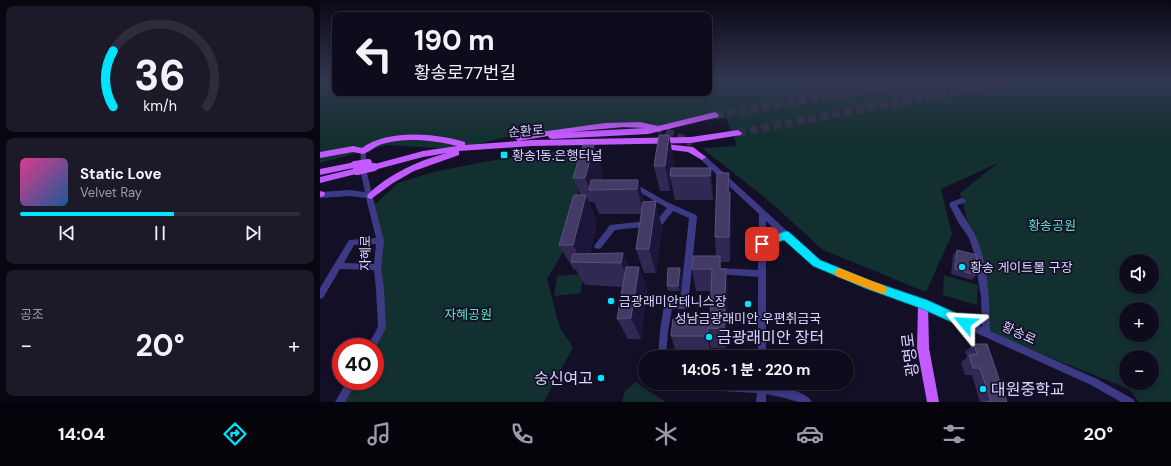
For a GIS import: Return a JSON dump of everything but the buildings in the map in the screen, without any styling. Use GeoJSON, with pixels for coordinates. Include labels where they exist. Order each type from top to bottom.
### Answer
{"type":"FeatureCollection","features":[{"type":"Feature","properties":{"kind":"main road","name":"순환로"},"geometry":{"type":"LineString","coordinates":[[371,165],[418,150],[518,138],[631,134],[666,128],[715,115]]}},
{"type":"Feature","properties":{"kind":"main road"},"geometry":{"type":"LineString","coordinates":[[518,138],[580,128],[647,125],[655,127]]}},
{"type":"Feature","properties":{"kind":"main road","name":"순환로"},"geometry":{"type":"LineString","coordinates":[[320,172],[356,168],[436,151],[532,143],[691,140],[738,132]]}},
{"type":"Feature","properties":{"kind":"main road"},"geometry":{"type":"LineString","coordinates":[[320,156],[353,149],[362,151],[372,144],[402,139],[446,139],[462,144]]}},
{"type":"Feature","properties":{"kind":"main road"},"geometry":{"type":"LineString","coordinates":[[532,143],[578,146],[676,147],[690,149],[702,157]]}},
{"type":"Feature","properties":{"kind":"main road"},"geometry":{"type":"LineString","coordinates":[[692,143],[697,146],[702,157]]}},
{"type":"Feature","properties":{"kind":"main road"},"geometry":{"type":"LineString","coordinates":[[371,196],[388,181],[410,169],[446,156],[480,147]]}},
{"type":"Feature","properties":{"kind":"main road","name":"순환로"},"geometry":{"type":"LineString","coordinates":[[320,180],[356,168]]}},
{"type":"Feature","properties":{"kind":"main road","name":"광명로"},"geometry":{"type":"LineString","coordinates":[[923,304],[923,348],[933,402]]}},
{"type":"Feature","properties":{"kind":"street","name":"자혜로"},"geometry":{"type":"LineString","coordinates":[[362,151],[363,169],[371,196],[380,241],[377,267],[382,328],[376,338]]}},
{"type":"Feature","properties":{"kind":"street","name":"황송로"},"geometry":{"type":"LineString","coordinates":[[702,157],[817,263],[868,285],[923,304],[1094,382],[1130,402]]}},
{"type":"Feature","properties":{"kind":"street"},"geometry":{"type":"LineString","coordinates":[[641,190],[693,217],[692,270],[684,305],[668,305],[663,350]]}},
{"type":"Feature","properties":{"kind":"street"},"geometry":{"type":"LineString","coordinates":[[320,194],[350,193],[371,196]]}},
{"type":"Feature","properties":{"kind":"street"},"geometry":{"type":"LineString","coordinates":[[962,201],[953,204],[966,229],[972,236],[978,253],[985,297],[986,332]]}},
{"type":"Feature","properties":{"kind":"street"},"geometry":{"type":"LineString","coordinates":[[598,246],[613,227],[659,223],[672,207]]}},
{"type":"Feature","properties":{"kind":"street"},"geometry":{"type":"LineString","coordinates":[[762,213],[762,350]]}},
{"type":"Feature","properties":{"kind":"street"},"geometry":{"type":"LineString","coordinates":[[762,244],[786,235]]}},
{"type":"Feature","properties":{"kind":"street"},"geometry":{"type":"LineString","coordinates":[[320,295],[352,242],[380,241]]}},
{"type":"Feature","properties":{"kind":"street"},"geometry":{"type":"LineString","coordinates":[[338,266],[377,267]]}},
{"type":"Feature","properties":{"kind":"street"},"geometry":{"type":"LineString","coordinates":[[711,271],[762,274]]}},
{"type":"Feature","properties":{"kind":"street"},"geometry":{"type":"LineString","coordinates":[[340,402],[347,390]]}},
{"type":"Feature","properties":{"kind":"street"},"geometry":{"type":"LineString","coordinates":[[761,402],[762,390]]}},
{"type":"Feature","properties":{"kind":"street"},"geometry":{"type":"LineString","coordinates":[[779,390],[803,399],[806,402]]}},
{"type":"Feature","properties":{"kind":"green space","name":"황송공원"},"geometry":{"type":"Polygon","coordinates":[[[320,99],[1171,99],[1171,402],[1139,402],[1130,390],[1159,390],[1159,350],[1119,350],[1119,385],[986,332],[977,258],[960,193],[998,163],[941,189],[952,234],[926,292],[823,250],[769,201],[702,148],[737,146],[726,118],[645,127],[530,132],[455,149],[387,145],[320,163],[320,99]]]}},
{"type":"Feature","properties":{"kind":"green space","name":"자혜공원"},"geometry":{"type":"Polygon","coordinates":[[[551,152],[583,153],[573,235],[547,279],[560,328],[573,347],[544,402],[340,402],[347,390],[384,390],[384,338],[378,338],[382,328],[380,241],[373,206],[398,183],[433,172],[489,161],[551,152]]]}},
{"type":"Feature","properties":{"kind":"green space"},"geometry":{"type":"Polygon","coordinates":[[[583,274],[581,293],[554,296],[557,276],[583,274]]]}},
{"type":"Feature","properties":{"kind":"green space"},"geometry":{"type":"Polygon","coordinates":[[[944,275],[978,285],[977,305],[943,295],[944,275]]]}},
{"type":"Feature","properties":{"kind":"green space"},"geometry":{"type":"Polygon","coordinates":[[[636,382],[638,383],[638,390],[648,390],[665,402],[622,402],[625,391],[636,382]]]}},
{"type":"Feature","properties":{"kind":"tunnel"},"geometry":{"type":"LineString","coordinates":[[715,115],[812,99]]}},
{"type":"Feature","properties":{"kind":"tunnel"},"geometry":{"type":"LineString","coordinates":[[738,133],[916,99]]}},
{"type":"Feature","properties":{"kind":"tunnel"},"geometry":{"type":"LineString","coordinates":[[655,127],[692,143]]}},
{"type":"Feature","properties":{"kind":"slow traffic"},"geometry":{"type":"LineString","coordinates":[[839,273],[882,289]]}},
{"type":"Feature","properties":{"kind":"place","name":"황송1동.은행터널"},"geometry":{"type":"Point","coordinates":[504,155]}},
{"type":"Feature","properties":{"kind":"place","name":"황송 게이트볼 구장"},"geometry":{"type":"Point","coordinates":[962,267]}},
{"type":"Feature","properties":{"kind":"place","name":"금광래미안테니스장"},"geometry":{"type":"Point","coordinates":[611,301]}},
{"type":"Feature","properties":{"kind":"place","name":"성남금광래미안 우편취금국"},"geometry":{"type":"Point","coordinates":[748,304]}},
{"type":"Feature","properties":{"kind":"place","name":"금광래미안 장터"},"geometry":{"type":"Point","coordinates":[709,337]}},
{"type":"Feature","properties":{"kind":"place","name":"숭신여고"},"geometry":{"type":"Point","coordinates":[601,378]}},
{"type":"Feature","properties":{"kind":"place","name":"대원중학교"},"geometry":{"type":"Point","coordinates":[983,389]}},
{"type":"Feature","properties":{"kind":"route"},"geometry":{"type":"LineString","coordinates":[[762,244],[786,235],[817,263],[868,285],[953,316],[965,323]]}}]}
